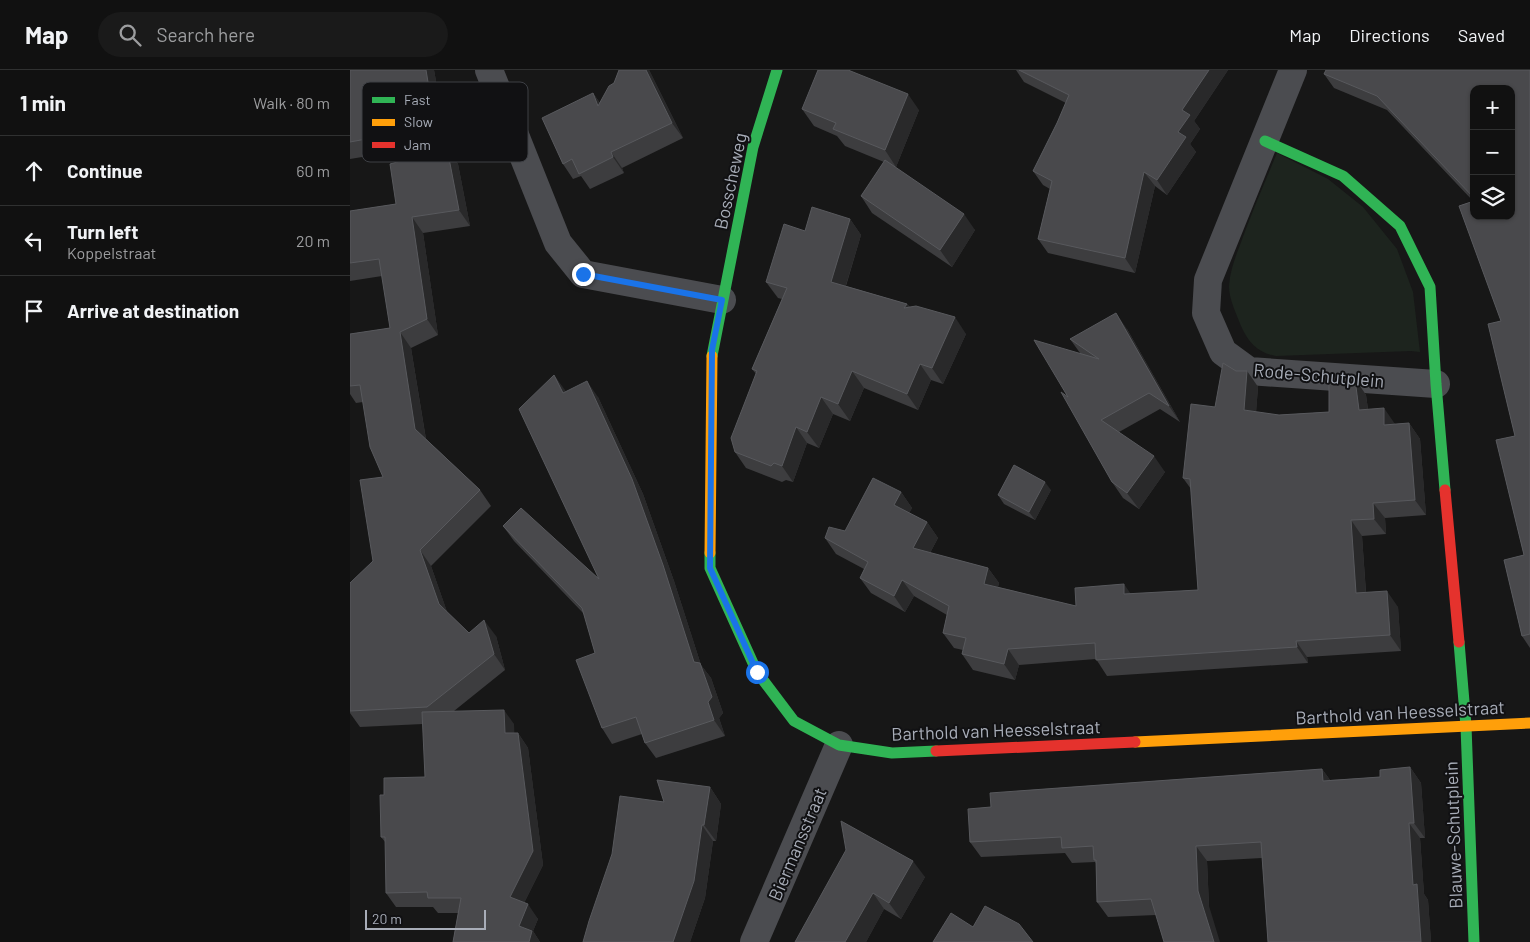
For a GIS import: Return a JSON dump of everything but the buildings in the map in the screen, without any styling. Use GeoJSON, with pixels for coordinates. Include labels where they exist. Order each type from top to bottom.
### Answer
{"type":"FeatureCollection","features":[{"type":"Feature","properties":{"kind":"street"},"geometry":{"type":"LineString","coordinates":[[489,70],[494,82]]}},
{"type":"Feature","properties":{"kind":"street","name":"Bosscheweg"},"geometry":{"type":"LineString","coordinates":[[722,300],[753,147],[777,70]]}},
{"type":"Feature","properties":{"kind":"street","name":"Rode-Schutplein"},"geometry":{"type":"LineString","coordinates":[[1293,70],[1208,280],[1206,313],[1223,352],[1249,371],[1436,384]]}},
{"type":"Feature","properties":{"kind":"street"},"geometry":{"type":"LineString","coordinates":[[1265,141],[1343,176],[1400,226],[1430,287],[1436,384],[1466,726]]}},
{"type":"Feature","properties":{"kind":"street"},"geometry":{"type":"LineString","coordinates":[[526,162],[558,243],[583,274],[722,300]]}},
{"type":"Feature","properties":{"kind":"street","name":"Barthold van Heesselstraat"},"geometry":{"type":"LineString","coordinates":[[722,300],[712,350],[710,568],[757,672],[794,721],[839,745],[892,753],[1530,723]]}},
{"type":"Feature","properties":{"kind":"street","name":"Blauwe-Schutplein"},"geometry":{"type":"LineString","coordinates":[[1466,726],[1474,942]]}},
{"type":"Feature","properties":{"kind":"street","name":"Biermansstraat"},"geometry":{"type":"LineString","coordinates":[[754,942],[839,745]]}},
{"type":"Feature","properties":{"kind":"shaded area"},"geometry":{"type":"Polygon","coordinates":[[[1277,153],[1328,179],[1363,207],[1397,249],[1413,292],[1420,352],[1276,356],[1270,355],[1254,346],[1247,337],[1231,301],[1229,286],[1233,265],[1244,233],[1277,153]]]}},
{"type":"Feature","properties":{"kind":"traffic: fast"},"geometry":{"type":"LineString","coordinates":[[712,356],[753,147],[777,70]]}},
{"type":"Feature","properties":{"kind":"traffic: fast"},"geometry":{"type":"LineString","coordinates":[[1265,141],[1343,176],[1400,226],[1430,287],[1445,490]]}},
{"type":"Feature","properties":{"kind":"traffic: fast"},"geometry":{"type":"LineString","coordinates":[[710,553],[710,568],[757,672],[794,721],[839,745],[892,753],[936,751]]}},
{"type":"Feature","properties":{"kind":"traffic: fast"},"geometry":{"type":"LineString","coordinates":[[1459,642],[1466,726],[1474,942]]}},
{"type":"Feature","properties":{"kind":"traffic: slow"},"geometry":{"type":"LineString","coordinates":[[710,553],[712,356]]}},
{"type":"Feature","properties":{"kind":"traffic: slow"},"geometry":{"type":"LineString","coordinates":[[1135,742],[1530,723]]}},
{"type":"Feature","properties":{"kind":"traffic: jam"},"geometry":{"type":"LineString","coordinates":[[1445,490],[1459,642]]}},
{"type":"Feature","properties":{"kind":"traffic: jam"},"geometry":{"type":"LineString","coordinates":[[936,751],[1135,742]]}},
{"type":"Feature","properties":{"kind":"route"},"geometry":{"type":"LineString","coordinates":[[583,274],[722,300],[712,350],[710,568],[757,672]]}}]}
